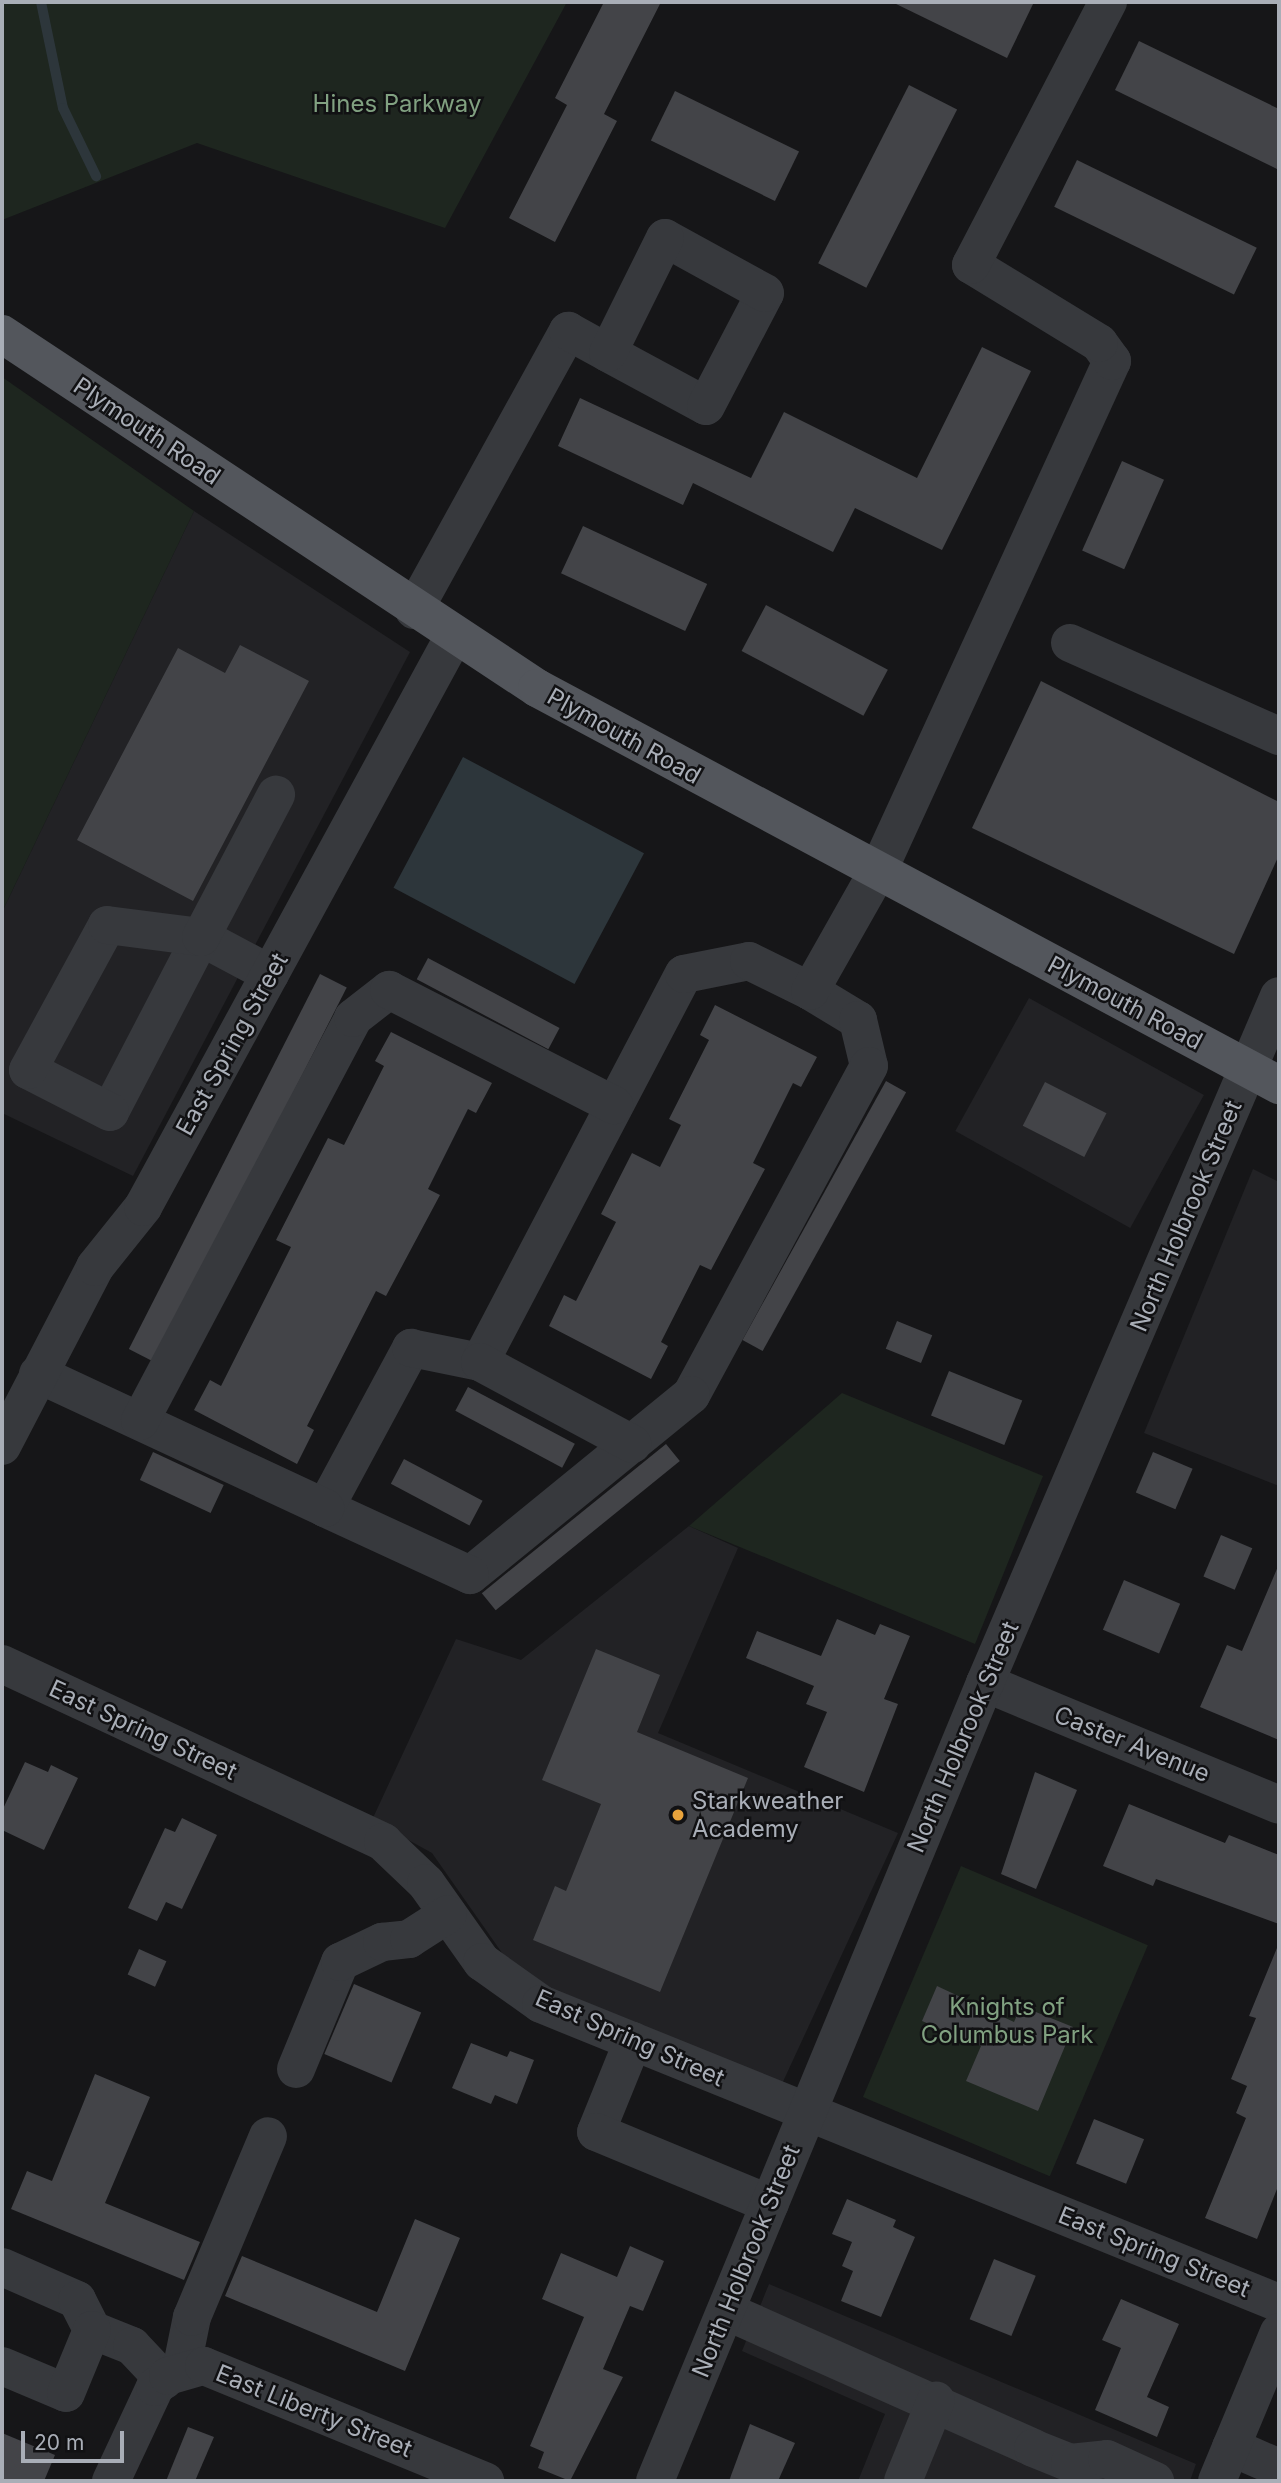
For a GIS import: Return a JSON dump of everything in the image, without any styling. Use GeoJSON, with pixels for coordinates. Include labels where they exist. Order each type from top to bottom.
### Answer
{"type":"FeatureCollection","features":[{"type":"Feature","properties":{"kind":"main road","name":"Plymouth Road"},"geometry":{"type":"LineString","coordinates":[[2,334],[454,636],[688,773],[878,870],[1264,1078]]}},
{"type":"Feature","properties":{"kind":"street"},"geometry":{"type":"LineString","coordinates":[[810,991],[878,870],[1112,361],[1099,343],[971,265],[1108,2]]}},
{"type":"Feature","properties":{"kind":"street"},"geometry":{"type":"LineString","coordinates":[[414,610],[568,331],[608,353]]}},
{"type":"Feature","properties":{"kind":"street","name":"East Spring Street"},"geometry":{"type":"LineString","coordinates":[[2,1446],[95,1267],[143,1207],[454,636]]}},
{"type":"Feature","properties":{"kind":"street"},"geometry":{"type":"LineString","coordinates":[[1070,643],[1279,736]]}},
{"type":"Feature","properties":{"kind":"street"},"geometry":{"type":"LineString","coordinates":[[270,974],[201,937],[107,925],[28,1070],[110,1112],[201,937],[276,795]]}},
{"type":"Feature","properties":{"kind":"street"},"geometry":{"type":"LineString","coordinates":[[38,1374],[470,1575],[691,1395],[869,1066],[858,1020],[810,991],[749,961],[684,974],[480,1362]]}},
{"type":"Feature","properties":{"kind":"street"},"geometry":{"type":"LineString","coordinates":[[140,1421],[353,1018],[389,990],[614,1105]]}},
{"type":"Feature","properties":{"kind":"street","name":"North Holbrook Street"},"geometry":{"type":"LineString","coordinates":[[655,2481],[985,1683],[1264,1078],[1279,996]]}},
{"type":"Feature","properties":{"kind":"street"},"geometry":{"type":"LineString","coordinates":[[326,1508],[411,1349],[480,1362],[632,1444]]}},
{"type":"Feature","properties":{"kind":"street","name":"East Spring Street"},"geometry":{"type":"LineString","coordinates":[[2,1664],[383,1842],[448,1914],[482,1962],[541,2004],[1279,2303]]}},
{"type":"Feature","properties":{"kind":"street","name":"Caster Avenue"},"geometry":{"type":"LineString","coordinates":[[985,1683],[1279,1805]]}},
{"type":"Feature","properties":{"kind":"street"},"geometry":{"type":"LineString","coordinates":[[296,2069],[340,1962],[382,1942],[408,1939],[448,1914]]}},
{"type":"Feature","properties":{"kind":"street"},"geometry":{"type":"LineString","coordinates":[[633,2041],[596,2132],[769,2204]]}},
{"type":"Feature","properties":{"kind":"street"},"geometry":{"type":"LineString","coordinates":[[111,2481],[145,2402],[172,2375],[192,2317],[268,2136]]}},
{"type":"Feature","properties":{"kind":"street"},"geometry":{"type":"LineString","coordinates":[[2,2267],[77,2300],[92,2330],[132,2346],[172,2375]]}},
{"type":"Feature","properties":{"kind":"street"},"geometry":{"type":"LineString","coordinates":[[726,2311],[815,2353],[936,2400],[1069,2463],[1107,2459],[1156,2481]]}},
{"type":"Feature","properties":{"kind":"street"},"geometry":{"type":"LineString","coordinates":[[2,2366],[66,2393],[92,2330]]}},
{"type":"Feature","properties":{"kind":"street"},"geometry":{"type":"LineString","coordinates":[[1279,2332],[1224,2464],[1279,2468]]}},
{"type":"Feature","properties":{"kind":"street","name":"East Liberty Street"},"geometry":{"type":"LineString","coordinates":[[172,2375],[219,2370],[485,2481]]}},
{"type":"Feature","properties":{"kind":"street"},"geometry":{"type":"LineString","coordinates":[[903,2481],[936,2400]]}},
{"type":"Feature","properties":{"kind":"shaded area"},"geometry":{"type":"Polygon","coordinates":[[[194,511],[410,652],[133,1176],[2,1113],[2,912],[194,511]]]}},
{"type":"Feature","properties":{"kind":"shaded area"},"geometry":{"type":"Polygon","coordinates":[[[463,757],[644,853],[575,984],[394,888],[463,757]]]}},
{"type":"Feature","properties":{"kind":"shaded area"},"geometry":{"type":"Polygon","coordinates":[[[1029,998],[1204,1095],[1130,1228],[955,1131],[1029,998]]]}},
{"type":"Feature","properties":{"kind":"shaded area"},"geometry":{"type":"Polygon","coordinates":[[[1253,1169],[1279,1182],[1279,1486],[1144,1433],[1253,1169]]]}},
{"type":"Feature","properties":{"kind":"shaded area"},"geometry":{"type":"Polygon","coordinates":[[[689,1526],[738,1548],[658,1733],[898,1833],[781,2086],[583,2008],[514,1970],[432,1853],[372,1820],[456,1639],[521,1660],[689,1526]]]}},
{"type":"Feature","properties":{"kind":"shaded area"},"geometry":{"type":"Polygon","coordinates":[[[769,2284],[1196,2464],[1190,2481],[858,2481],[885,2414],[742,2351],[769,2284]]]}},
{"type":"Feature","properties":{"kind":"green space","name":"Hines Parkway"},"geometry":{"type":"Polygon","coordinates":[[[2,2],[567,2],[445,228],[197,143],[2,220],[2,2]]]}},
{"type":"Feature","properties":{"kind":"green space"},"geometry":{"type":"Polygon","coordinates":[[[2,377],[194,511],[2,912],[2,377]]]}},
{"type":"Feature","properties":{"kind":"green space"},"geometry":{"type":"Polygon","coordinates":[[[842,1393],[1043,1476],[975,1644],[689,1526],[842,1393]]]}},
{"type":"Feature","properties":{"kind":"green space","name":"Knights of Columbus Park"},"geometry":{"type":"Polygon","coordinates":[[[961,1866],[1148,1945],[1050,2176],[863,2097],[961,1866]]]}},
{"type":"Feature","properties":{"kind":"building"},"geometry":{"type":"Polygon","coordinates":[[[604,2],[661,2],[604,114],[617,121],[555,242],[509,218],[567,105],[555,98],[604,2]]]}},
{"type":"Feature","properties":{"kind":"building"},"geometry":{"type":"Polygon","coordinates":[[[892,2],[1034,2],[1007,58],[892,2]]]}},
{"type":"Feature","properties":{"kind":"building"},"geometry":{"type":"Polygon","coordinates":[[[1139,41],[1279,109],[1279,170],[1115,90],[1139,41]]]}},
{"type":"Feature","properties":{"kind":"building"},"geometry":{"type":"Polygon","coordinates":[[[909,85],[957,110],[866,288],[818,263],[909,85]]]}},
{"type":"Feature","properties":{"kind":"building"},"geometry":{"type":"Polygon","coordinates":[[[675,91],[799,151],[775,201],[651,140],[675,91]]]}},
{"type":"Feature","properties":{"kind":"building"},"geometry":{"type":"Polygon","coordinates":[[[1077,160],[1257,248],[1234,294],[1054,207],[1077,160]]]}},
{"type":"Feature","properties":{"kind":"building"},"geometry":{"type":"Polygon","coordinates":[[[982,347],[1031,371],[942,550],[855,508],[833,552],[693,483],[683,505],[558,446],[580,398],[751,478],[784,412],[917,478],[982,347]]]}},
{"type":"Feature","properties":{"kind":"building"},"geometry":{"type":"Polygon","coordinates":[[[1122,461],[1164,480],[1124,569],[1082,551],[1122,461]]]}},
{"type":"Feature","properties":{"kind":"building"},"geometry":{"type":"Polygon","coordinates":[[[583,526],[707,584],[685,631],[561,573],[583,526]]]}},
{"type":"Feature","properties":{"kind":"building"},"geometry":{"type":"Polygon","coordinates":[[[766,605],[888,670],[863,716],[742,651],[766,605]]]}},
{"type":"Feature","properties":{"kind":"building"},"geometry":{"type":"Polygon","coordinates":[[[240,645],[309,681],[193,901],[77,840],[178,648],[225,673],[240,645]]]}},
{"type":"Feature","properties":{"kind":"building"},"geometry":{"type":"Polygon","coordinates":[[[1041,681],[1279,802],[1279,855],[1234,954],[972,828],[1041,681]]]}},
{"type":"Feature","properties":{"kind":"building"},"geometry":{"type":"Polygon","coordinates":[[[428,958],[560,1028],[548,1049],[417,979],[428,958]]]}},
{"type":"Feature","properties":{"kind":"building"},"geometry":{"type":"Polygon","coordinates":[[[320,974],[347,988],[156,1363],[129,1349],[320,974]]]}},
{"type":"Feature","properties":{"kind":"building"},"geometry":{"type":"Polygon","coordinates":[[[715,1005],[817,1057],[801,1087],[793,1083],[753,1163],[765,1169],[711,1270],[700,1265],[661,1342],[668,1346],[651,1379],[549,1326],[564,1295],[576,1301],[616,1222],[601,1214],[632,1153],[660,1167],[681,1125],[669,1119],[709,1040],[700,1035],[715,1005]]]}},
{"type":"Feature","properties":{"kind":"building"},"geometry":{"type":"Polygon","coordinates":[[[391,1032],[492,1083],[476,1113],[468,1109],[428,1189],[440,1195],[386,1296],[376,1291],[307,1426],[314,1430],[297,1464],[194,1410],[210,1380],[221,1386],[291,1247],[276,1240],[328,1138],[344,1145],[384,1066],[375,1061],[391,1032]]]}},
{"type":"Feature","properties":{"kind":"building"},"geometry":{"type":"Polygon","coordinates":[[[886,1081],[906,1092],[763,1351],[742,1340],[886,1081]]]}},
{"type":"Feature","properties":{"kind":"building"},"geometry":{"type":"Polygon","coordinates":[[[1045,1082],[1106,1113],[1084,1157],[1023,1126],[1045,1082]]]}},
{"type":"Feature","properties":{"kind":"building"},"geometry":{"type":"Polygon","coordinates":[[[897,1321],[932,1335],[921,1363],[886,1349],[897,1321]]]}},
{"type":"Feature","properties":{"kind":"building"},"geometry":{"type":"Polygon","coordinates":[[[949,1371],[1022,1401],[1004,1445],[931,1416],[949,1371]]]}},
{"type":"Feature","properties":{"kind":"building"},"geometry":{"type":"Polygon","coordinates":[[[468,1387],[575,1444],[562,1468],[455,1411],[468,1387]]]}},
{"type":"Feature","properties":{"kind":"building"},"geometry":{"type":"Polygon","coordinates":[[[666,1444],[680,1461],[496,1610],[482,1593],[666,1444]]]}},
{"type":"Feature","properties":{"kind":"building"},"geometry":{"type":"Polygon","coordinates":[[[153,1452],[224,1485],[211,1513],[140,1480],[153,1452]]]}},
{"type":"Feature","properties":{"kind":"building"},"geometry":{"type":"Polygon","coordinates":[[[1153,1452],[1193,1469],[1175,1509],[1136,1493],[1153,1452]]]}},
{"type":"Feature","properties":{"kind":"building"},"geometry":{"type":"Polygon","coordinates":[[[404,1459],[483,1501],[469,1526],[391,1484],[404,1459]]]}},
{"type":"Feature","properties":{"kind":"building"},"geometry":{"type":"Polygon","coordinates":[[[1221,1535],[1252,1548],[1235,1590],[1203,1576],[1221,1535]]]}},
{"type":"Feature","properties":{"kind":"building"},"geometry":{"type":"Polygon","coordinates":[[[1279,1564],[1279,1740],[1200,1707],[1227,1645],[1242,1651],[1279,1564]]]}},
{"type":"Feature","properties":{"kind":"building"},"geometry":{"type":"Polygon","coordinates":[[[1124,1580],[1180,1604],[1159,1654],[1103,1630],[1124,1580]]]}},
{"type":"Feature","properties":{"kind":"building"},"geometry":{"type":"Polygon","coordinates":[[[837,1619],[875,1635],[880,1624],[910,1636],[884,1699],[898,1704],[864,1792],[804,1767],[827,1712],[806,1704],[814,1686],[746,1658],[757,1631],[821,1656],[837,1619]]]}},
{"type":"Feature","properties":{"kind":"building","name":"Starkweather Academy"},"geometry":{"type":"Polygon","coordinates":[[[596,1649],[660,1675],[637,1732],[748,1778],[660,1992],[533,1940],[555,1886],[566,1891],[601,1804],[542,1780],[596,1649]]]}},
{"type":"Feature","properties":{"kind":"building"},"geometry":{"type":"Polygon","coordinates":[[[25,1762],[48,1772],[51,1765],[78,1778],[44,1850],[2,1830],[2,1811],[25,1762]]]}},
{"type":"Feature","properties":{"kind":"building"},"geometry":{"type":"Polygon","coordinates":[[[1035,1772],[1077,1790],[1036,1889],[1001,1874],[1035,1772]]]}},
{"type":"Feature","properties":{"kind":"building"},"geometry":{"type":"Polygon","coordinates":[[[1129,1804],[1225,1843],[1229,1835],[1279,1855],[1279,1924],[1156,1879],[1153,1886],[1103,1866],[1129,1804]]]}},
{"type":"Feature","properties":{"kind":"building"},"geometry":{"type":"Polygon","coordinates":[[[182,1818],[217,1835],[182,1909],[166,1902],[157,1921],[128,1908],[165,1828],[175,1832],[182,1818]]]}},
{"type":"Feature","properties":{"kind":"building"},"geometry":{"type":"Polygon","coordinates":[[[1279,1943],[1279,2184],[1257,2239],[1205,2218],[1246,2118],[1236,2113],[1247,2086],[1231,2079],[1256,2018],[1249,2016],[1279,1943]]]}},
{"type":"Feature","properties":{"kind":"building"},"geometry":{"type":"Polygon","coordinates":[[[139,1949],[166,1961],[155,1987],[128,1975],[139,1949]]]}},
{"type":"Feature","properties":{"kind":"building"},"geometry":{"type":"Polygon","coordinates":[[[354,1984],[421,2013],[392,2082],[324,2054],[354,1984]]]}},
{"type":"Feature","properties":{"kind":"building"},"geometry":{"type":"Polygon","coordinates":[[[937,1986],[1014,2022],[1021,2006],[1073,2027],[1038,2111],[966,2081],[981,2046],[922,2021],[937,1986]]]}},
{"type":"Feature","properties":{"kind":"building"},"geometry":{"type":"Polygon","coordinates":[[[471,2043],[507,2057],[510,2051],[534,2060],[517,2104],[495,2095],[491,2104],[452,2088],[471,2043]]]}},
{"type":"Feature","properties":{"kind":"building"},"geometry":{"type":"Polygon","coordinates":[[[95,2074],[150,2097],[105,2203],[200,2242],[184,2280],[11,2209],[27,2171],[52,2181],[95,2074]]]}},
{"type":"Feature","properties":{"kind":"building"},"geometry":{"type":"Polygon","coordinates":[[[1094,2119],[1144,2139],[1126,2184],[1076,2164],[1094,2119]]]}},
{"type":"Feature","properties":{"kind":"building"},"geometry":{"type":"Polygon","coordinates":[[[847,2199],[896,2220],[893,2227],[915,2237],[881,2317],[841,2301],[853,2271],[842,2266],[852,2242],[832,2234],[847,2199]]]}},
{"type":"Feature","properties":{"kind":"building"},"geometry":{"type":"Polygon","coordinates":[[[415,2219],[460,2238],[405,2371],[225,2296],[242,2256],[377,2312],[415,2219]]]}},
{"type":"Feature","properties":{"kind":"building"},"geometry":{"type":"Polygon","coordinates":[[[630,2246],[664,2261],[643,2311],[630,2306],[603,2369],[623,2377],[570,2481],[538,2468],[544,2452],[530,2446],[584,2317],[542,2299],[561,2253],[617,2277],[630,2246]]]}},
{"type":"Feature","properties":{"kind":"building"},"geometry":{"type":"Polygon","coordinates":[[[994,2259],[1036,2276],[1011,2336],[970,2319],[994,2259]]]}},
{"type":"Feature","properties":{"kind":"building"},"geometry":{"type":"Polygon","coordinates":[[[1121,2299],[1179,2324],[1147,2397],[1169,2407],[1157,2437],[1095,2410],[1121,2348],[1102,2340],[1121,2299]]]}},
{"type":"Feature","properties":{"kind":"building"},"geometry":{"type":"Polygon","coordinates":[[[750,2424],[795,2443],[778,2481],[729,2481],[750,2424]]]}},
{"type":"Feature","properties":{"kind":"building"},"geometry":{"type":"Polygon","coordinates":[[[188,2427],[214,2437],[195,2481],[166,2481],[188,2427]]]}},
{"type":"Feature","properties":{"kind":"building"},"geometry":{"type":"Polygon","coordinates":[[[2,2433],[55,2455],[44,2481],[2,2481],[2,2433]]]}},
{"type":"Feature","properties":{"kind":"waterway"},"geometry":{"type":"LineString","coordinates":[[41,2],[63,108],[96,176]]}},
{"type":"Feature","properties":{"kind":"place","name":"Starkweather Academy"},"geometry":{"type":"Point","coordinates":[678,1815]}}]}
